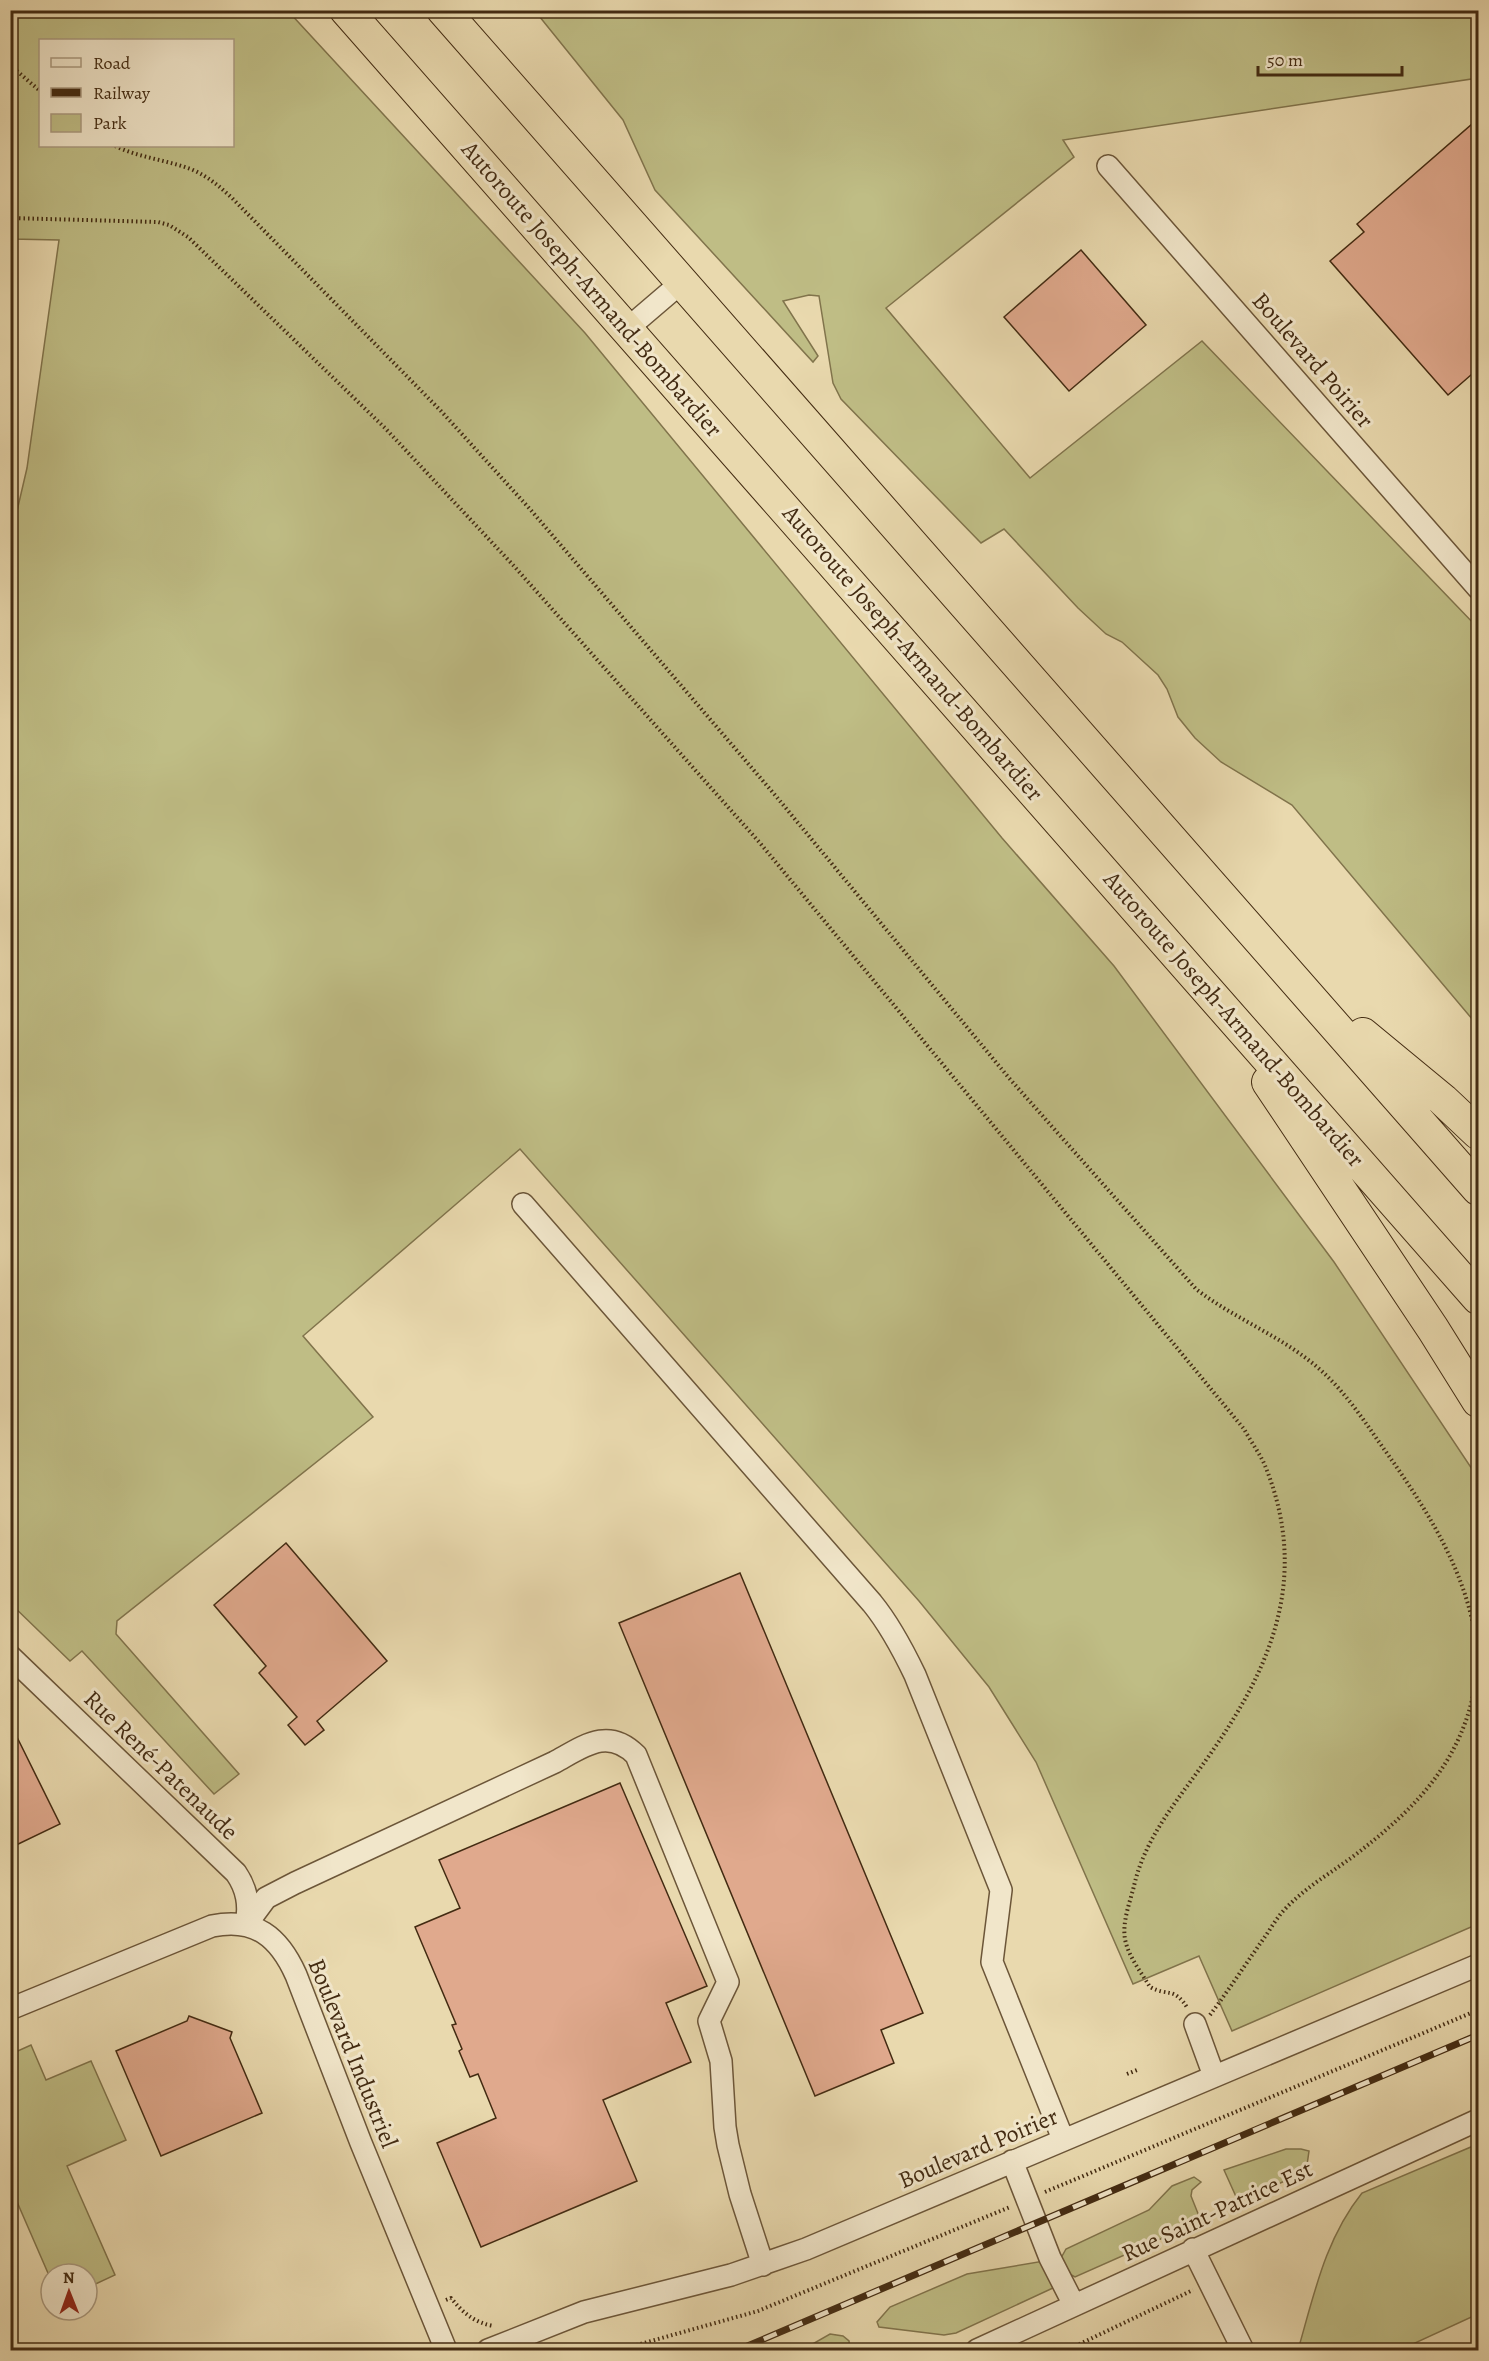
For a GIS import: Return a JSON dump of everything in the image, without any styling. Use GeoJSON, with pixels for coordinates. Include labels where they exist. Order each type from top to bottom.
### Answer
{"type":"FeatureCollection","features":[{"type":"Feature","properties":{"kind":"highway","name":"Autoroute Joseph-Armand-Bombardier"},"geometry":{"type":"LineString","coordinates":[[346,10],[1479,1298]]}},
{"type":"Feature","properties":{"kind":"highway"},"geometry":{"type":"LineString","coordinates":[[443,10],[1479,1189]]}},
{"type":"Feature","properties":{"kind":"highway"},"geometry":{"type":"LineString","coordinates":[[1290,975],[1443,1100],[1479,1133]]}},
{"type":"Feature","properties":{"kind":"highway"},"geometry":{"type":"LineString","coordinates":[[1201,981],[1479,1401]]}},
{"type":"Feature","properties":{"kind":"street","name":"Boulevard Poirier"},"geometry":{"type":"LineString","coordinates":[[1108,166],[1479,588]]}},
{"type":"Feature","properties":{"kind":"street"},"geometry":{"type":"LineString","coordinates":[[627,329],[682,282]]}},
{"type":"Feature","properties":{"kind":"street"},"geometry":{"type":"LineString","coordinates":[[523,1204],[872,1603],[894,1635],[915,1675],[1001,1890],[992,1962],[1063,2139]]}},
{"type":"Feature","properties":{"kind":"street","name":"Rue René-Patenaude"},"geometry":{"type":"LineString","coordinates":[[10,1656],[236,1873],[246,1892],[248,1914],[246,1925]]}},
{"type":"Feature","properties":{"kind":"street"},"geometry":{"type":"LineString","coordinates":[[246,1925],[266,1898],[555,1762],[586,1745],[615,1741],[626,1745],[636,1755],[728,1982],[710,2021],[721,2061],[728,2145],[740,2193],[763,2265]]}},
{"type":"Feature","properties":{"kind":"street","name":"Boulevard Industriel"},"geometry":{"type":"LineString","coordinates":[[10,2009],[212,1926],[235,1923],[246,1925],[270,1937],[283,1950],[292,1965],[446,2350]]}},
{"type":"Feature","properties":{"kind":"street","name":"Boulevard Poirier"},"geometry":{"type":"LineString","coordinates":[[488,2350],[584,2312],[731,2275],[806,2249],[1479,1965]]}},
{"type":"Feature","properties":{"kind":"street"},"geometry":{"type":"LineString","coordinates":[[1195,2024],[1215,2076]]}},
{"type":"Feature","properties":{"kind":"street","name":"Rue Saint-Patrice Est"},"geometry":{"type":"LineString","coordinates":[[977,2350],[1193,2249],[1479,2120]]}},
{"type":"Feature","properties":{"kind":"street"},"geometry":{"type":"LineString","coordinates":[[1012,2161],[1050,2258],[1074,2305]]}},
{"type":"Feature","properties":{"kind":"street"},"geometry":{"type":"LineString","coordinates":[[1193,2249],[1243,2350]]}},
{"type":"Feature","properties":{"kind":"path"},"geometry":{"type":"LineString","coordinates":[[10,64],[39,91]]}},
{"type":"Feature","properties":{"kind":"path"},"geometry":{"type":"LineString","coordinates":[[10,218],[158,222],[179,230],[376,420],[513,565],[760,843],[1244,1429],[1265,1466],[1279,1505],[1285,1540],[1285,1576],[1281,1606],[1260,1672],[1233,1722],[1159,1826],[1145,1851],[1137,1875],[1125,1931],[1130,1953],[1150,1987],[1173,1992],[1180,1998],[1195,2024],[1206,2019],[1285,1908],[1404,1816],[1427,1789],[1451,1754],[1469,1717],[1476,1691],[1479,1663],[1473,1620],[1453,1562],[1431,1520],[1397,1467],[1340,1388],[1310,1361],[1196,1289],[1009,1078],[775,795],[529,508],[441,411],[215,183],[194,171],[118,147]]}},
{"type":"Feature","properties":{"kind":"path"},"geometry":{"type":"LineString","coordinates":[[619,2350],[758,2311],[1479,2010]]}},
{"type":"Feature","properties":{"kind":"path"},"geometry":{"type":"LineString","coordinates":[[1127,2074],[1137,2070]]}},
{"type":"Feature","properties":{"kind":"path"},"geometry":{"type":"LineString","coordinates":[[1067,2350],[1210,2282]]}},
{"type":"Feature","properties":{"kind":"path"},"geometry":{"type":"LineString","coordinates":[[451,2298],[461,2310],[477,2322],[495,2326]]}},
{"type":"Feature","properties":{"kind":"green space"},"geometry":{"type":"Polygon","coordinates":[[[11,10],[288,11],[585,333],[1002,838],[1114,966],[1334,1262],[1478,1478],[1478,1924],[1232,2031],[1199,1956],[1133,1984],[1036,1762],[989,1687],[919,1601],[520,1149],[303,1336],[373,1417],[117,1621],[116,1634],[239,1774],[214,1794],[82,1651],[70,1661],[11,1604],[10,524],[17,511],[27,468],[59,240],[11,239],[11,10]]]}},
{"type":"Feature","properties":{"kind":"green space"},"geometry":{"type":"Polygon","coordinates":[[[535,11],[1478,11],[1478,78],[1063,140],[1074,157],[886,308],[1030,478],[1202,341],[1478,628],[1478,1026],[1292,805],[1221,762],[1195,738],[1178,717],[1167,689],[1158,675],[1122,642],[1106,634],[1078,608],[1004,529],[981,543],[841,399],[833,383],[819,296],[809,295],[783,301],[818,356],[813,362],[655,190],[623,120],[535,11]]]}},
{"type":"Feature","properties":{"kind":"green space"},"geometry":{"type":"Polygon","coordinates":[[[31,2045],[46,2080],[91,2061],[126,2140],[67,2166],[115,2275],[99,2282],[99,2262],[43,2262],[11,2188],[11,2054],[31,2045]]]}},
{"type":"Feature","properties":{"kind":"green space"},"geometry":{"type":"Polygon","coordinates":[[[1478,2144],[1478,2314],[1400,2350],[1393,2346],[1384,2350],[1298,2350],[1330,2248],[1349,2211],[1362,2193],[1478,2144]]]}},
{"type":"Feature","properties":{"kind":"green space"},"geometry":{"type":"Polygon","coordinates":[[[1286,2149],[1309,2151],[1306,2172],[1238,2201],[1224,2170],[1286,2149]]]}},
{"type":"Feature","properties":{"kind":"green space"},"geometry":{"type":"Polygon","coordinates":[[[1194,2177],[1201,2182],[1192,2190],[1191,2196],[1201,2221],[1075,2277],[1066,2272],[1061,2258],[1066,2249],[1149,2210],[1172,2186],[1194,2177]]]}},
{"type":"Feature","properties":{"kind":"green space"},"geometry":{"type":"Polygon","coordinates":[[[1044,2261],[1053,2279],[1053,2288],[956,2333],[944,2335],[879,2327],[877,2322],[890,2307],[967,2274],[1044,2261]]]}},
{"type":"Feature","properties":{"kind":"green space"},"geometry":{"type":"Polygon","coordinates":[[[830,2334],[843,2336],[849,2341],[850,2350],[802,2350],[830,2334]]]}},
{"type":"Feature","properties":{"kind":"building"},"geometry":{"type":"Polygon","coordinates":[[[1479,118],[1479,368],[1448,395],[1330,261],[1364,232],[1357,224],[1479,118]]]}},
{"type":"Feature","properties":{"kind":"building"},"geometry":{"type":"Polygon","coordinates":[[[1081,250],[1146,325],[1069,391],[1004,317],[1081,250]]]}},
{"type":"Feature","properties":{"kind":"building"},"geometry":{"type":"Polygon","coordinates":[[[286,1543],[387,1661],[317,1721],[324,1730],[305,1745],[288,1725],[297,1717],[259,1673],[266,1666],[214,1605],[286,1543]]]}},
{"type":"Feature","properties":{"kind":"building"},"geometry":{"type":"Polygon","coordinates":[[[740,1573],[923,2013],[881,2030],[894,2063],[815,2096],[619,1623],[740,1573]]]}},
{"type":"Feature","properties":{"kind":"building"},"geometry":{"type":"Polygon","coordinates":[[[10,1723],[60,1824],[10,1848],[10,1723]]]}},
{"type":"Feature","properties":{"kind":"building"},"geometry":{"type":"Polygon","coordinates":[[[620,1783],[707,1986],[666,2003],[691,2062],[603,2100],[637,2181],[481,2247],[437,2143],[496,2118],[478,2074],[470,2077],[459,2051],[462,2049],[452,2025],[456,2024],[415,1927],[460,1908],[439,1860],[620,1783]]]}},
{"type":"Feature","properties":{"kind":"building"},"geometry":{"type":"Polygon","coordinates":[[[189,2016],[232,2032],[230,2038],[262,2113],[161,2156],[116,2051],[187,2021],[189,2016]]]}},
{"type":"Feature","properties":{"kind":"railway"},"geometry":{"type":"LineString","coordinates":[[738,2350],[1478,2035]]}}]}
